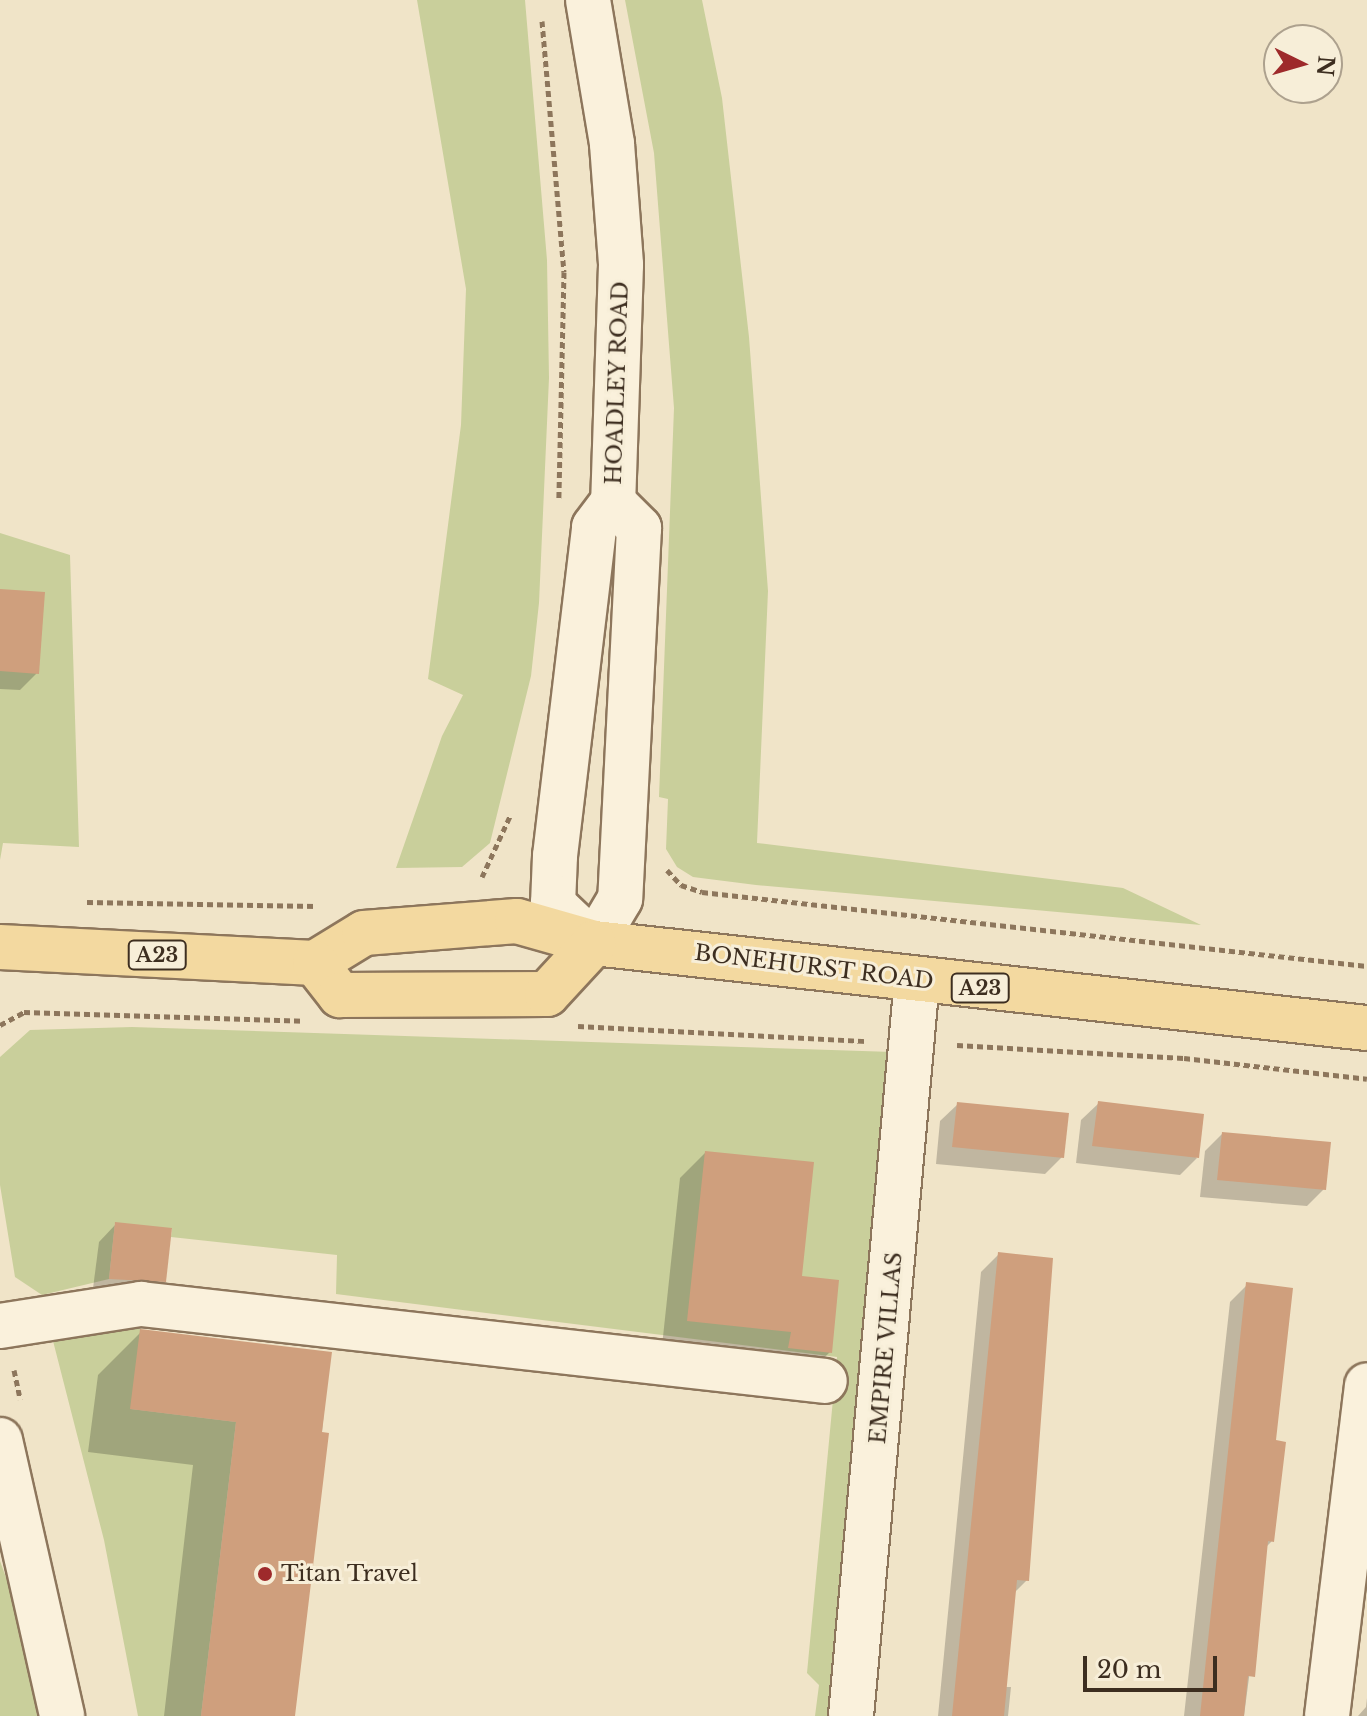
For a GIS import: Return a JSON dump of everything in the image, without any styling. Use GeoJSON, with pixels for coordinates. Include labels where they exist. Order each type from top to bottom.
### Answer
{"type":"FeatureCollection","features":[{"type":"Feature","properties":{"kind":"main road","name":"BONEHURST ROAD"},"geometry":{"type":"LineString","coordinates":[[315,963],[364,933],[517,921],[594,943],[1367,1028]]}},
{"type":"Feature","properties":{"kind":"main road"},"geometry":{"type":"LineString","coordinates":[[315,963],[340,995],[547,994],[594,943]]}},
{"type":"Feature","properties":{"kind":"main road","name":"A23"},"geometry":{"type":"LineString","coordinates":[[0,947],[315,963]]}},
{"type":"Feature","properties":{"kind":"street","name":"HOADLEY ROAD"},"geometry":{"type":"LineString","coordinates":[[588,0],[612,144],[621,265],[613,502],[639,528],[620,899],[594,943]]}},
{"type":"Feature","properties":{"kind":"street"},"geometry":{"type":"LineString","coordinates":[[594,943],[553,904],[555,856],[594,527],[613,502]]}},
{"type":"Feature","properties":{"kind":"street","name":"EMPIRE VILLAS"},"geometry":{"type":"LineString","coordinates":[[851,1716],[915,1042],[917,979]]}},
{"type":"Feature","properties":{"kind":"street"},"geometry":{"type":"LineString","coordinates":[[0,1326],[141,1304],[825,1381]]}},
{"type":"Feature","properties":{"kind":"street"},"geometry":{"type":"LineString","coordinates":[[1327,1716],[1367,1385]]}},
{"type":"Feature","properties":{"kind":"street"},"geometry":{"type":"LineString","coordinates":[[0,1440],[6,1495],[62,1716]]}},
{"type":"Feature","properties":{"kind":"path"},"geometry":{"type":"LineString","coordinates":[[542,19],[564,272],[559,515]]}},
{"type":"Feature","properties":{"kind":"path"},"geometry":{"type":"LineString","coordinates":[[476,886],[495,856],[517,799]]}},
{"type":"Feature","properties":{"kind":"path"},"geometry":{"type":"LineString","coordinates":[[658,860],[681,885],[702,892],[1367,966]]}},
{"type":"Feature","properties":{"kind":"path"},"geometry":{"type":"LineString","coordinates":[[75,902],[286,909],[331,905]]}},
{"type":"Feature","properties":{"kind":"path"},"geometry":{"type":"LineString","coordinates":[[0,1025],[24,1012],[319,1021]]}},
{"type":"Feature","properties":{"kind":"path"},"geometry":{"type":"LineString","coordinates":[[568,1026],[1184,1058],[1367,1079]]}},
{"type":"Feature","properties":{"kind":"green space"},"geometry":{"type":"Polygon","coordinates":[[[417,0],[525,0],[547,260],[549,378],[539,603],[531,676],[490,843],[462,867],[396,868],[442,736],[463,695],[428,679],[461,425],[466,289],[417,0]]]}},
{"type":"Feature","properties":{"kind":"green space"},"geometry":{"type":"Polygon","coordinates":[[[625,0],[702,0],[722,98],[749,337],[768,591],[757,843],[1123,888],[1201,925],[756,885],[693,877],[677,867],[666,849],[668,799],[659,797],[674,408],[654,153],[625,0]]]}},
{"type":"Feature","properties":{"kind":"green space"},"geometry":{"type":"Polygon","coordinates":[[[0,533],[70,555],[79,847],[3,843],[0,860],[0,533]]]}},
{"type":"Feature","properties":{"kind":"green space"},"geometry":{"type":"Polygon","coordinates":[[[132,1027],[893,1052],[828,1716],[815,1716],[819,1685],[807,1673],[837,1357],[336,1294],[337,1255],[171,1237],[172,1229],[115,1223],[109,1279],[42,1295],[15,1277],[0,1185],[0,1057],[30,1030],[132,1027]]]}},
{"type":"Feature","properties":{"kind":"green space"},"geometry":{"type":"Polygon","coordinates":[[[89,1323],[141,1329],[131,1409],[236,1422],[201,1716],[138,1716],[104,1540],[52,1337],[89,1323]]]}},
{"type":"Feature","properties":{"kind":"green space"},"geometry":{"type":"Polygon","coordinates":[[[0,1561],[27,1635],[37,1716],[0,1716],[0,1561]]]}},
{"type":"Feature","properties":{"kind":"building"},"geometry":{"type":"Polygon","coordinates":[[[0,589],[45,592],[39,674],[0,671],[0,589]]]}},
{"type":"Feature","properties":{"kind":"building"},"geometry":{"type":"Polygon","coordinates":[[[1098,1101],[1204,1114],[1199,1158],[1092,1146],[1098,1101]]]}},
{"type":"Feature","properties":{"kind":"building"},"geometry":{"type":"Polygon","coordinates":[[[957,1102],[1069,1113],[1064,1158],[952,1147],[957,1102]]]}},
{"type":"Feature","properties":{"kind":"building"},"geometry":{"type":"Polygon","coordinates":[[[1222,1132],[1331,1142],[1326,1190],[1217,1180],[1222,1132]]]}},
{"type":"Feature","properties":{"kind":"building"},"geometry":{"type":"Polygon","coordinates":[[[705,1151],[814,1162],[802,1276],[839,1280],[832,1353],[788,1348],[791,1332],[687,1321],[705,1151]]]}},
{"type":"Feature","properties":{"kind":"building"},"geometry":{"type":"Polygon","coordinates":[[[115,1222],[172,1228],[166,1282],[109,1279],[115,1222]]]}},
{"type":"Feature","properties":{"kind":"building"},"geometry":{"type":"Polygon","coordinates":[[[998,1252],[1053,1258],[1029,1581],[1017,1580],[1004,1716],[952,1716],[998,1252]]]}},
{"type":"Feature","properties":{"kind":"building"},"geometry":{"type":"Polygon","coordinates":[[[1246,1282],[1293,1288],[1276,1440],[1286,1442],[1274,1542],[1268,1541],[1255,1677],[1248,1676],[1244,1716],[1200,1716],[1246,1282]]]}},
{"type":"Feature","properties":{"kind":"building","name":"Titan Travel"},"geometry":{"type":"Polygon","coordinates":[[[140,1329],[332,1352],[322,1432],[329,1433],[295,1716],[201,1716],[236,1422],[130,1409],[140,1329]]]}},
{"type":"Feature","properties":{"kind":"place","name":"Titan Travel"},"geometry":{"type":"Point","coordinates":[265,1574]}}]}
